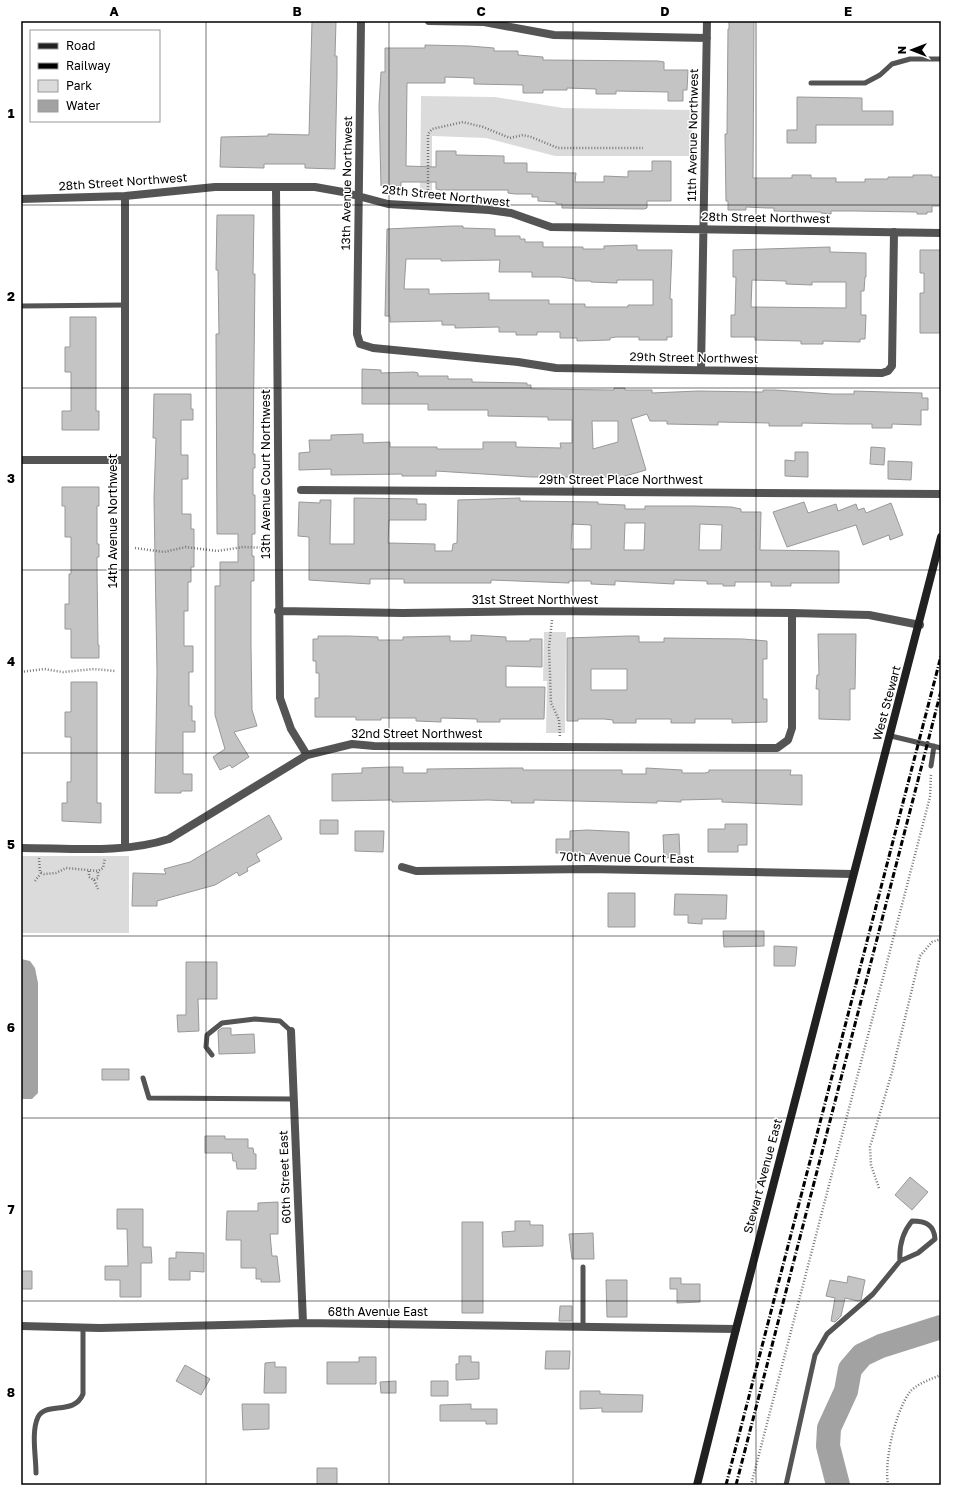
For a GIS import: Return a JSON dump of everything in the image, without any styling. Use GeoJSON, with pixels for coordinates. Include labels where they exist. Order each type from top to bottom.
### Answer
{"type":"FeatureCollection","features":[{"type":"Feature","properties":{"kind":"street","name":"13th Avenue Northwest"},"geometry":{"type":"LineString","coordinates":[[360,344],[357,334],[361,21]]}},
{"type":"Feature","properties":{"kind":"street"},"geometry":{"type":"LineString","coordinates":[[429,21],[484,22],[554,35],[707,38]]}},
{"type":"Feature","properties":{"kind":"street","name":"11th Avenue Northwest"},"geometry":{"type":"LineString","coordinates":[[701,370],[707,21]]}},
{"type":"Feature","properties":{"kind":"street","name":"28th Street Northwest"},"geometry":{"type":"LineString","coordinates":[[21,199],[125,196],[216,187],[315,187],[344,192],[388,204],[489,210],[511,213],[551,227],[941,233]]}},
{"type":"Feature","properties":{"kind":"street","name":"13th Avenue Court Northwest"},"geometry":{"type":"LineString","coordinates":[[276,187],[278,611],[280,698],[291,729],[307,755]]}},
{"type":"Feature","properties":{"kind":"street","name":"14th Avenue Northwest"},"geometry":{"type":"LineString","coordinates":[[125,196],[125,847]]}},
{"type":"Feature","properties":{"kind":"street","name":"29th Street Northwest"},"geometry":{"type":"LineString","coordinates":[[360,344],[373,348],[518,362],[556,368],[882,374],[888,371],[892,366],[894,232]]}},
{"type":"Feature","properties":{"kind":"street"},"geometry":{"type":"LineString","coordinates":[[21,460],[125,460]]}},
{"type":"Feature","properties":{"kind":"street","name":"29th Street Place Northwest"},"geometry":{"type":"LineString","coordinates":[[301,490],[941,494]]}},
{"type":"Feature","properties":{"kind":"street","name":"West Stewart"},"geometry":{"type":"LineString","coordinates":[[853,874],[920,625],[941,537]]}},
{"type":"Feature","properties":{"kind":"street","name":"31st Street Northwest"},"geometry":{"type":"LineString","coordinates":[[278,611],[403,613],[553,611],[792,613]]}},
{"type":"Feature","properties":{"kind":"street"},"geometry":{"type":"LineString","coordinates":[[792,613],[869,615],[920,625]]}},
{"type":"Feature","properties":{"kind":"street","name":"32nd Street Northwest"},"geometry":{"type":"LineString","coordinates":[[21,848],[125,847],[153,844],[169,839],[307,755],[352,744],[777,748],[788,740],[792,728],[792,613]]}},
{"type":"Feature","properties":{"kind":"street","name":"70th Avenue Court East"},"geometry":{"type":"LineString","coordinates":[[402,867],[416,871],[587,869],[853,874]]}},
{"type":"Feature","properties":{"kind":"street","name":"Stewart Avenue East"},"geometry":{"type":"LineString","coordinates":[[697,1485],[853,874]]}},
{"type":"Feature","properties":{"kind":"street","name":"60th Street East"},"geometry":{"type":"LineString","coordinates":[[291,1031],[303,1323]]}},
{"type":"Feature","properties":{"kind":"street","name":"68th Avenue East"},"geometry":{"type":"LineString","coordinates":[[21,1326],[83,1328],[303,1323],[583,1325],[736,1329]]}},
{"type":"Feature","properties":{"kind":"lane"},"geometry":{"type":"LineString","coordinates":[[811,83],[865,83],[880,75],[892,64],[910,59],[941,59]]}},
{"type":"Feature","properties":{"kind":"lane"},"geometry":{"type":"LineString","coordinates":[[21,306],[125,305]]}},
{"type":"Feature","properties":{"kind":"lane"},"geometry":{"type":"LineString","coordinates":[[891,736],[941,748]]}},
{"type":"Feature","properties":{"kind":"lane"},"geometry":{"type":"LineString","coordinates":[[931,766],[934,746]]}},
{"type":"Feature","properties":{"kind":"lane"},"geometry":{"type":"LineString","coordinates":[[212,1055],[206,1047],[207,1035],[222,1024],[237,1020],[267,1019],[280,1021],[291,1031]]}},
{"type":"Feature","properties":{"kind":"lane"},"geometry":{"type":"LineString","coordinates":[[144,1078],[148,1098],[294,1099]]}},
{"type":"Feature","properties":{"kind":"lane"},"geometry":{"type":"LineString","coordinates":[[786,1485],[815,1355],[820,1344],[827,1334],[873,1294],[900,1262],[918,1253],[935,1239],[935,1232],[930,1225],[922,1221],[912,1221],[905,1229],[900,1250],[900,1262]]}},
{"type":"Feature","properties":{"kind":"lane"},"geometry":{"type":"LineString","coordinates":[[583,1325],[584,1267]]}},
{"type":"Feature","properties":{"kind":"lane"},"geometry":{"type":"LineString","coordinates":[[36,1473],[35,1430],[38,1416],[43,1411],[75,1405],[80,1401],[83,1394],[83,1328]]}},
{"type":"Feature","properties":{"kind":"path"},"geometry":{"type":"LineString","coordinates":[[428,207],[428,134],[432,129],[463,122],[483,127],[510,138],[523,135],[530,136],[558,148],[643,148]]}},
{"type":"Feature","properties":{"kind":"path"},"geometry":{"type":"LineString","coordinates":[[125,548],[164,552],[186,547],[217,551],[243,547],[278,548]]}},
{"type":"Feature","properties":{"kind":"path"},"geometry":{"type":"LineString","coordinates":[[553,611],[549,647],[551,703],[559,720],[560,747]]}},
{"type":"Feature","properties":{"kind":"path"},"geometry":{"type":"LineString","coordinates":[[21,672],[44,669],[63,672],[94,669],[125,671]]}},
{"type":"Feature","properties":{"kind":"path"},"geometry":{"type":"LineString","coordinates":[[751,1485],[930,796],[931,766]]}},
{"type":"Feature","properties":{"kind":"path"},"geometry":{"type":"LineString","coordinates":[[39,848],[38,866],[41,873]]}},
{"type":"Feature","properties":{"kind":"path"},"geometry":{"type":"LineString","coordinates":[[94,880],[98,878],[98,871],[104,865],[105,848]]}},
{"type":"Feature","properties":{"kind":"path"},"geometry":{"type":"LineString","coordinates":[[41,873],[56,874],[66,868],[98,871]]}},
{"type":"Feature","properties":{"kind":"path"},"geometry":{"type":"LineString","coordinates":[[89,871],[89,877],[94,880],[98,889]]}},
{"type":"Feature","properties":{"kind":"path"},"geometry":{"type":"LineString","coordinates":[[35,881],[41,873]]}},
{"type":"Feature","properties":{"kind":"path"},"geometry":{"type":"LineString","coordinates":[[879,1188],[871,1165],[870,1147],[892,1072],[920,956],[932,942],[941,939]]}},
{"type":"Feature","properties":{"kind":"path"},"geometry":{"type":"LineString","coordinates":[[888,1485],[890,1449],[894,1430],[910,1392],[927,1380],[941,1375]]}},
{"type":"Feature","properties":{"kind":"green space"},"geometry":{"type":"Polygon","coordinates":[[[421,96],[495,97],[563,108],[692,110],[692,156],[555,156],[486,138],[432,136],[432,198],[420,198],[421,96]]]}},
{"type":"Feature","properties":{"kind":"green space"},"geometry":{"type":"Polygon","coordinates":[[[544,632],[566,632],[565,733],[546,733],[547,681],[543,681],[544,632]]]}},
{"type":"Feature","properties":{"kind":"green space"},"geometry":{"type":"Polygon","coordinates":[[[21,856],[129,856],[129,933],[21,933],[21,856]]]}},
{"type":"Feature","properties":{"kind":"water"},"geometry":{"type":"Polygon","coordinates":[[[21,959],[30,961],[35,968],[38,983],[38,1093],[32,1099],[21,1099],[21,959]]]}},
{"type":"Feature","properties":{"kind":"building"},"geometry":{"type":"Polygon","coordinates":[[[312,21],[336,21],[335,56],[337,56],[337,75],[335,169],[305,168],[305,164],[264,164],[264,168],[220,167],[221,137],[268,136],[268,134],[309,135],[312,21]]]}},
{"type":"Feature","properties":{"kind":"building"},"geometry":{"type":"Polygon","coordinates":[[[729,21],[754,21],[753,178],[792,178],[792,175],[811,175],[811,178],[836,178],[836,182],[865,182],[865,179],[888,179],[888,177],[932,175],[932,177],[941,177],[941,206],[932,206],[932,212],[927,212],[927,214],[917,214],[917,212],[831,211],[831,214],[821,212],[774,211],[774,208],[746,207],[746,210],[728,210],[728,201],[726,201],[725,134],[727,134],[729,21]]]}},
{"type":"Feature","properties":{"kind":"building"},"geometry":{"type":"Polygon","coordinates":[[[425,45],[469,46],[494,48],[494,51],[518,51],[518,55],[543,57],[543,60],[658,61],[664,62],[664,70],[688,70],[687,90],[683,90],[683,101],[668,101],[668,92],[616,91],[616,94],[596,94],[596,89],[567,88],[567,90],[543,90],[543,93],[523,93],[523,85],[474,84],[474,78],[445,77],[445,83],[407,83],[406,166],[436,167],[436,151],[456,151],[456,155],[504,156],[504,163],[527,163],[527,172],[576,173],[575,182],[604,182],[604,176],[628,177],[628,171],[652,171],[652,161],[671,161],[671,201],[647,201],[647,208],[644,209],[562,208],[562,204],[556,204],[556,202],[538,201],[538,197],[532,197],[532,194],[508,193],[508,190],[441,190],[436,189],[436,182],[401,182],[401,186],[381,186],[379,106],[381,72],[385,72],[385,48],[425,48],[425,45]]]}},
{"type":"Feature","properties":{"kind":"building"},"geometry":{"type":"Polygon","coordinates":[[[797,97],[862,98],[862,111],[893,111],[893,125],[816,125],[816,143],[787,143],[787,130],[797,130],[797,97]]]}},
{"type":"Feature","properties":{"kind":"building"},"geometry":{"type":"Polygon","coordinates":[[[217,215],[254,215],[253,274],[255,274],[253,454],[255,454],[255,468],[253,468],[253,495],[255,495],[255,534],[252,534],[254,581],[251,581],[251,646],[252,710],[257,726],[234,732],[249,757],[232,768],[230,765],[220,770],[213,757],[225,749],[215,715],[215,586],[220,586],[220,562],[238,562],[238,534],[217,534],[216,334],[219,334],[218,270],[216,270],[217,215]]]}},
{"type":"Feature","properties":{"kind":"building"},"geometry":{"type":"Polygon","coordinates":[[[463,226],[463,228],[495,229],[495,236],[520,236],[520,239],[525,239],[525,242],[543,242],[543,247],[583,247],[583,249],[604,249],[604,246],[637,245],[637,250],[672,250],[670,299],[672,299],[672,337],[667,337],[667,340],[639,340],[639,337],[616,337],[610,338],[610,340],[577,341],[577,338],[560,338],[560,332],[537,332],[537,335],[516,335],[516,332],[499,332],[499,327],[455,328],[455,325],[442,325],[442,321],[390,322],[390,316],[385,316],[387,229],[463,226]],[[406,259],[404,289],[429,289],[429,294],[489,293],[489,300],[549,300],[549,304],[585,304],[585,307],[628,307],[628,305],[653,305],[653,280],[617,280],[617,283],[575,281],[575,279],[560,277],[532,277],[532,272],[499,272],[500,260],[441,261],[441,259],[406,259]]]}},
{"type":"Feature","properties":{"kind":"building"},"geometry":{"type":"Polygon","coordinates":[[[830,247],[830,252],[866,253],[866,277],[864,291],[861,291],[861,315],[866,315],[865,339],[860,339],[860,342],[823,341],[823,344],[801,344],[801,341],[755,340],[755,337],[731,337],[731,315],[735,315],[736,277],[733,277],[733,250],[830,247]],[[752,280],[751,307],[846,308],[846,282],[812,282],[812,285],[786,284],[786,281],[752,280]]]}},
{"type":"Feature","properties":{"kind":"building"},"geometry":{"type":"Polygon","coordinates":[[[920,250],[941,250],[941,333],[920,333],[920,293],[924,293],[924,273],[920,273],[920,250]]]}},
{"type":"Feature","properties":{"kind":"building"},"geometry":{"type":"Polygon","coordinates":[[[70,317],[96,317],[96,411],[99,411],[99,430],[62,430],[62,411],[71,411],[71,372],[65,372],[65,347],[70,347],[70,317]]]}},
{"type":"Feature","properties":{"kind":"building"},"geometry":{"type":"Polygon","coordinates":[[[362,369],[381,370],[381,373],[414,372],[418,373],[418,376],[448,376],[448,379],[472,379],[472,382],[527,383],[527,385],[531,385],[531,389],[614,390],[614,388],[625,388],[625,390],[652,390],[652,393],[698,391],[763,392],[763,390],[774,390],[832,394],[854,394],[854,391],[922,393],[922,398],[928,398],[928,410],[921,410],[921,425],[892,424],[892,428],[872,428],[872,424],[802,423],[802,426],[769,426],[769,423],[718,422],[718,425],[667,424],[667,421],[650,421],[647,414],[631,419],[646,470],[608,481],[607,477],[531,477],[436,471],[436,476],[402,476],[402,474],[331,475],[331,469],[299,470],[299,453],[310,452],[309,440],[331,440],[331,435],[363,434],[363,443],[390,442],[390,447],[437,447],[437,449],[483,449],[483,442],[516,442],[516,447],[561,448],[560,443],[572,443],[572,420],[548,420],[548,417],[488,416],[488,410],[428,410],[428,404],[362,404],[362,369]],[[592,421],[593,449],[618,442],[618,421],[592,421]]]}},
{"type":"Feature","properties":{"kind":"building"},"geometry":{"type":"Polygon","coordinates":[[[154,394],[191,394],[191,409],[193,409],[193,420],[181,420],[181,455],[188,455],[188,479],[182,479],[182,514],[191,514],[191,529],[194,529],[194,567],[191,567],[191,582],[188,582],[188,611],[184,611],[184,646],[193,646],[193,672],[189,672],[189,706],[192,706],[192,721],[195,721],[195,732],[183,732],[183,774],[192,774],[192,791],[181,791],[181,793],[155,793],[157,672],[154,498],[156,438],[153,438],[154,394]]]}},
{"type":"Feature","properties":{"kind":"building"},"geometry":{"type":"Polygon","coordinates":[[[871,447],[885,448],[884,465],[870,464],[871,447]]]}},
{"type":"Feature","properties":{"kind":"building"},"geometry":{"type":"Polygon","coordinates":[[[795,452],[808,452],[808,477],[785,476],[785,460],[795,461],[795,452]]]}},
{"type":"Feature","properties":{"kind":"building"},"geometry":{"type":"Polygon","coordinates":[[[888,461],[912,462],[911,480],[888,479],[888,461]]]}},
{"type":"Feature","properties":{"kind":"building"},"geometry":{"type":"Polygon","coordinates":[[[62,487],[99,487],[99,506],[97,506],[97,544],[99,544],[99,557],[97,557],[97,569],[99,658],[71,658],[71,629],[65,629],[65,604],[69,604],[71,537],[65,537],[65,506],[62,506],[62,487]]]}},
{"type":"Feature","properties":{"kind":"building"},"geometry":{"type":"Polygon","coordinates":[[[354,498],[417,499],[417,504],[426,504],[426,520],[389,520],[388,543],[435,544],[435,551],[452,551],[453,544],[457,543],[458,500],[520,498],[520,501],[598,502],[598,504],[625,505],[625,509],[645,509],[645,506],[731,507],[741,509],[741,512],[761,512],[760,550],[839,551],[839,583],[791,583],[791,586],[771,586],[771,582],[735,582],[735,586],[723,586],[723,584],[707,584],[707,581],[674,580],[674,584],[615,581],[615,585],[591,584],[591,581],[569,581],[569,583],[491,580],[491,583],[404,583],[404,579],[370,579],[370,584],[309,580],[309,537],[298,536],[299,502],[320,503],[320,500],[331,500],[330,544],[354,544],[354,498]],[[625,523],[624,550],[644,550],[645,523],[625,523]],[[572,524],[571,549],[591,549],[591,525],[572,524]],[[700,524],[699,550],[721,550],[722,525],[700,524]]]}},
{"type":"Feature","properties":{"kind":"building"},"geometry":{"type":"Polygon","coordinates":[[[804,502],[808,513],[836,504],[838,511],[856,504],[858,510],[864,508],[866,513],[891,503],[903,535],[890,540],[889,535],[863,545],[856,525],[787,547],[773,512],[804,502]]]}},
{"type":"Feature","properties":{"kind":"building"},"geometry":{"type":"Polygon","coordinates":[[[818,634],[856,634],[855,689],[850,689],[850,720],[819,719],[819,689],[816,689],[817,675],[819,675],[818,634]]]}},
{"type":"Feature","properties":{"kind":"building"},"geometry":{"type":"Polygon","coordinates":[[[471,635],[506,637],[506,641],[530,641],[530,639],[542,639],[542,667],[506,666],[506,687],[545,687],[544,719],[500,719],[500,722],[477,722],[477,719],[441,718],[441,722],[416,721],[416,718],[356,720],[356,717],[315,717],[315,698],[319,698],[319,673],[316,673],[316,661],[313,661],[313,639],[318,639],[318,636],[378,637],[378,640],[403,640],[403,637],[450,636],[450,641],[471,641],[471,635]]]}},
{"type":"Feature","properties":{"kind":"building"},"geometry":{"type":"Polygon","coordinates":[[[639,636],[639,642],[664,642],[664,638],[743,639],[767,641],[767,659],[763,659],[763,699],[767,699],[767,722],[732,723],[732,719],[695,719],[695,723],[671,723],[671,719],[636,719],[636,723],[613,723],[613,720],[604,719],[578,719],[578,721],[567,721],[567,638],[639,636]],[[591,669],[591,690],[627,690],[627,669],[591,669]]]}},
{"type":"Feature","properties":{"kind":"building"},"geometry":{"type":"Polygon","coordinates":[[[71,682],[97,682],[97,803],[101,803],[101,823],[62,821],[62,803],[67,803],[67,782],[71,782],[71,737],[65,737],[65,712],[71,712],[71,682]]]}},
{"type":"Feature","properties":{"kind":"building"},"geometry":{"type":"Polygon","coordinates":[[[403,767],[403,773],[427,773],[427,769],[512,768],[523,768],[523,770],[622,770],[622,774],[646,774],[646,768],[682,770],[682,773],[705,773],[709,772],[709,770],[791,770],[790,775],[802,775],[802,805],[722,802],[722,799],[681,800],[681,802],[657,801],[657,803],[534,800],[534,803],[511,803],[512,801],[488,800],[392,802],[392,800],[332,801],[332,774],[362,773],[362,768],[403,767]]]}},
{"type":"Feature","properties":{"kind":"building"},"geometry":{"type":"Polygon","coordinates":[[[269,815],[282,839],[256,854],[260,861],[247,868],[248,871],[239,876],[237,872],[215,885],[157,901],[157,906],[132,906],[133,873],[166,874],[164,869],[190,862],[269,815]]]}},
{"type":"Feature","properties":{"kind":"building"},"geometry":{"type":"Polygon","coordinates":[[[320,820],[338,820],[338,834],[320,834],[320,820]]]}},
{"type":"Feature","properties":{"kind":"building"},"geometry":{"type":"Polygon","coordinates":[[[725,824],[747,824],[747,845],[738,845],[738,852],[708,852],[708,829],[725,829],[725,824]]]}},
{"type":"Feature","properties":{"kind":"building"},"geometry":{"type":"Polygon","coordinates":[[[587,830],[629,832],[629,855],[556,853],[556,839],[570,839],[570,831],[587,830]]]}},
{"type":"Feature","properties":{"kind":"building"},"geometry":{"type":"Polygon","coordinates":[[[355,831],[384,831],[383,852],[355,851],[355,831]]]}},
{"type":"Feature","properties":{"kind":"building"},"geometry":{"type":"Polygon","coordinates":[[[679,834],[680,857],[664,858],[663,835],[679,834]]]}},
{"type":"Feature","properties":{"kind":"building"},"geometry":{"type":"Polygon","coordinates":[[[608,893],[635,893],[635,927],[608,927],[608,893]]]}},
{"type":"Feature","properties":{"kind":"building"},"geometry":{"type":"Polygon","coordinates":[[[675,894],[727,895],[726,919],[702,919],[702,924],[688,923],[688,915],[674,915],[675,894]]]}},
{"type":"Feature","properties":{"kind":"building"},"geometry":{"type":"Polygon","coordinates":[[[723,931],[764,931],[764,946],[724,947],[723,931]]]}},
{"type":"Feature","properties":{"kind":"building"},"geometry":{"type":"Polygon","coordinates":[[[774,946],[797,947],[795,966],[774,966],[774,946]]]}},
{"type":"Feature","properties":{"kind":"building"},"geometry":{"type":"Polygon","coordinates":[[[186,962],[217,962],[217,999],[198,999],[199,1031],[178,1032],[177,1015],[186,1015],[186,962]]]}},
{"type":"Feature","properties":{"kind":"building"},"geometry":{"type":"Polygon","coordinates":[[[222,1028],[231,1028],[231,1035],[254,1034],[255,1053],[219,1054],[218,1031],[222,1028]]]}},
{"type":"Feature","properties":{"kind":"building"},"geometry":{"type":"Polygon","coordinates":[[[102,1069],[129,1069],[129,1080],[102,1080],[102,1069]]]}},
{"type":"Feature","properties":{"kind":"building"},"geometry":{"type":"Polygon","coordinates":[[[205,1136],[225,1136],[225,1139],[248,1139],[248,1148],[253,1148],[254,1154],[256,1154],[256,1169],[237,1169],[236,1161],[233,1161],[232,1153],[205,1153],[205,1136]]]}},
{"type":"Feature","properties":{"kind":"building"},"geometry":{"type":"Polygon","coordinates":[[[910,1177],[928,1192],[912,1210],[895,1195],[910,1177]]]}},
{"type":"Feature","properties":{"kind":"building"},"geometry":{"type":"Polygon","coordinates":[[[278,1202],[278,1234],[270,1234],[272,1256],[277,1256],[280,1282],[261,1282],[261,1279],[256,1279],[256,1268],[241,1268],[241,1240],[226,1240],[227,1211],[258,1211],[258,1203],[278,1202]]]}},
{"type":"Feature","properties":{"kind":"building"},"geometry":{"type":"Polygon","coordinates":[[[117,1209],[143,1209],[143,1247],[151,1247],[152,1263],[141,1263],[141,1297],[120,1297],[120,1280],[105,1280],[105,1266],[128,1266],[127,1229],[117,1229],[117,1209]]]}},
{"type":"Feature","properties":{"kind":"building"},"geometry":{"type":"Polygon","coordinates":[[[515,1221],[530,1221],[530,1225],[543,1225],[543,1246],[503,1247],[502,1232],[515,1231],[515,1221]]]}},
{"type":"Feature","properties":{"kind":"building"},"geometry":{"type":"Polygon","coordinates":[[[462,1222],[483,1222],[483,1313],[462,1313],[462,1222]]]}},
{"type":"Feature","properties":{"kind":"building"},"geometry":{"type":"Polygon","coordinates":[[[593,1233],[594,1259],[572,1259],[569,1234],[593,1233]]]}},
{"type":"Feature","properties":{"kind":"building"},"geometry":{"type":"Polygon","coordinates":[[[176,1252],[204,1253],[204,1272],[190,1271],[190,1280],[169,1280],[169,1258],[176,1258],[176,1252]]]}},
{"type":"Feature","properties":{"kind":"building"},"geometry":{"type":"Polygon","coordinates":[[[21,1271],[32,1271],[32,1289],[21,1289],[21,1271]]]}},
{"type":"Feature","properties":{"kind":"building"},"geometry":{"type":"Polygon","coordinates":[[[848,1276],[865,1280],[861,1300],[858,1301],[845,1298],[841,1316],[835,1322],[831,1321],[835,1298],[826,1296],[830,1280],[847,1283],[848,1276]]]}},
{"type":"Feature","properties":{"kind":"building"},"geometry":{"type":"Polygon","coordinates":[[[670,1278],[681,1278],[681,1284],[700,1284],[700,1302],[677,1303],[677,1289],[670,1289],[670,1278]]]}},
{"type":"Feature","properties":{"kind":"building"},"geometry":{"type":"Polygon","coordinates":[[[606,1280],[627,1280],[627,1317],[607,1317],[606,1280]]]}},
{"type":"Feature","properties":{"kind":"building"},"geometry":{"type":"Polygon","coordinates":[[[560,1306],[572,1306],[572,1321],[559,1321],[560,1306]]]}},
{"type":"Feature","properties":{"kind":"building"},"geometry":{"type":"Polygon","coordinates":[[[546,1351],[570,1351],[569,1369],[545,1369],[546,1351]]]}},
{"type":"Feature","properties":{"kind":"building"},"geometry":{"type":"Polygon","coordinates":[[[459,1356],[471,1356],[471,1362],[479,1362],[479,1379],[456,1380],[456,1364],[459,1364],[459,1356]]]}},
{"type":"Feature","properties":{"kind":"building"},"geometry":{"type":"Polygon","coordinates":[[[359,1357],[376,1357],[376,1384],[327,1384],[327,1362],[359,1362],[359,1357]]]}},
{"type":"Feature","properties":{"kind":"building"},"geometry":{"type":"Polygon","coordinates":[[[275,1362],[275,1367],[286,1367],[286,1393],[264,1393],[265,1363],[275,1362]]]}},
{"type":"Feature","properties":{"kind":"building"},"geometry":{"type":"Polygon","coordinates":[[[185,1365],[210,1379],[201,1395],[176,1381],[185,1365]]]}},
{"type":"Feature","properties":{"kind":"building"},"geometry":{"type":"Polygon","coordinates":[[[396,1381],[396,1393],[381,1393],[380,1382],[396,1381]]]}},
{"type":"Feature","properties":{"kind":"building"},"geometry":{"type":"Polygon","coordinates":[[[431,1381],[448,1381],[448,1396],[431,1396],[431,1381]]]}},
{"type":"Feature","properties":{"kind":"building"},"geometry":{"type":"Polygon","coordinates":[[[580,1391],[600,1391],[600,1394],[643,1395],[642,1412],[602,1412],[602,1408],[580,1409],[580,1391]]]}},
{"type":"Feature","properties":{"kind":"building"},"geometry":{"type":"Polygon","coordinates":[[[242,1404],[269,1404],[269,1429],[243,1430],[242,1404]]]}},
{"type":"Feature","properties":{"kind":"building"},"geometry":{"type":"Polygon","coordinates":[[[471,1404],[471,1409],[497,1409],[497,1424],[486,1424],[486,1421],[440,1421],[440,1405],[471,1404]]]}},
{"type":"Feature","properties":{"kind":"building"},"geometry":{"type":"Polygon","coordinates":[[[317,1468],[337,1468],[337,1485],[317,1485],[317,1468]]]}},
{"type":"Feature","properties":{"kind":"waterway"},"geometry":{"type":"LineString","coordinates":[[838,1485],[828,1446],[829,1428],[846,1391],[850,1369],[862,1355],[881,1346],[941,1327]]}},
{"type":"Feature","properties":{"kind":"railway"},"geometry":{"type":"LineString","coordinates":[[726,1485],[941,656]]}},
{"type":"Feature","properties":{"kind":"railway"},"geometry":{"type":"LineString","coordinates":[[736,1485],[941,691]]}}]}
